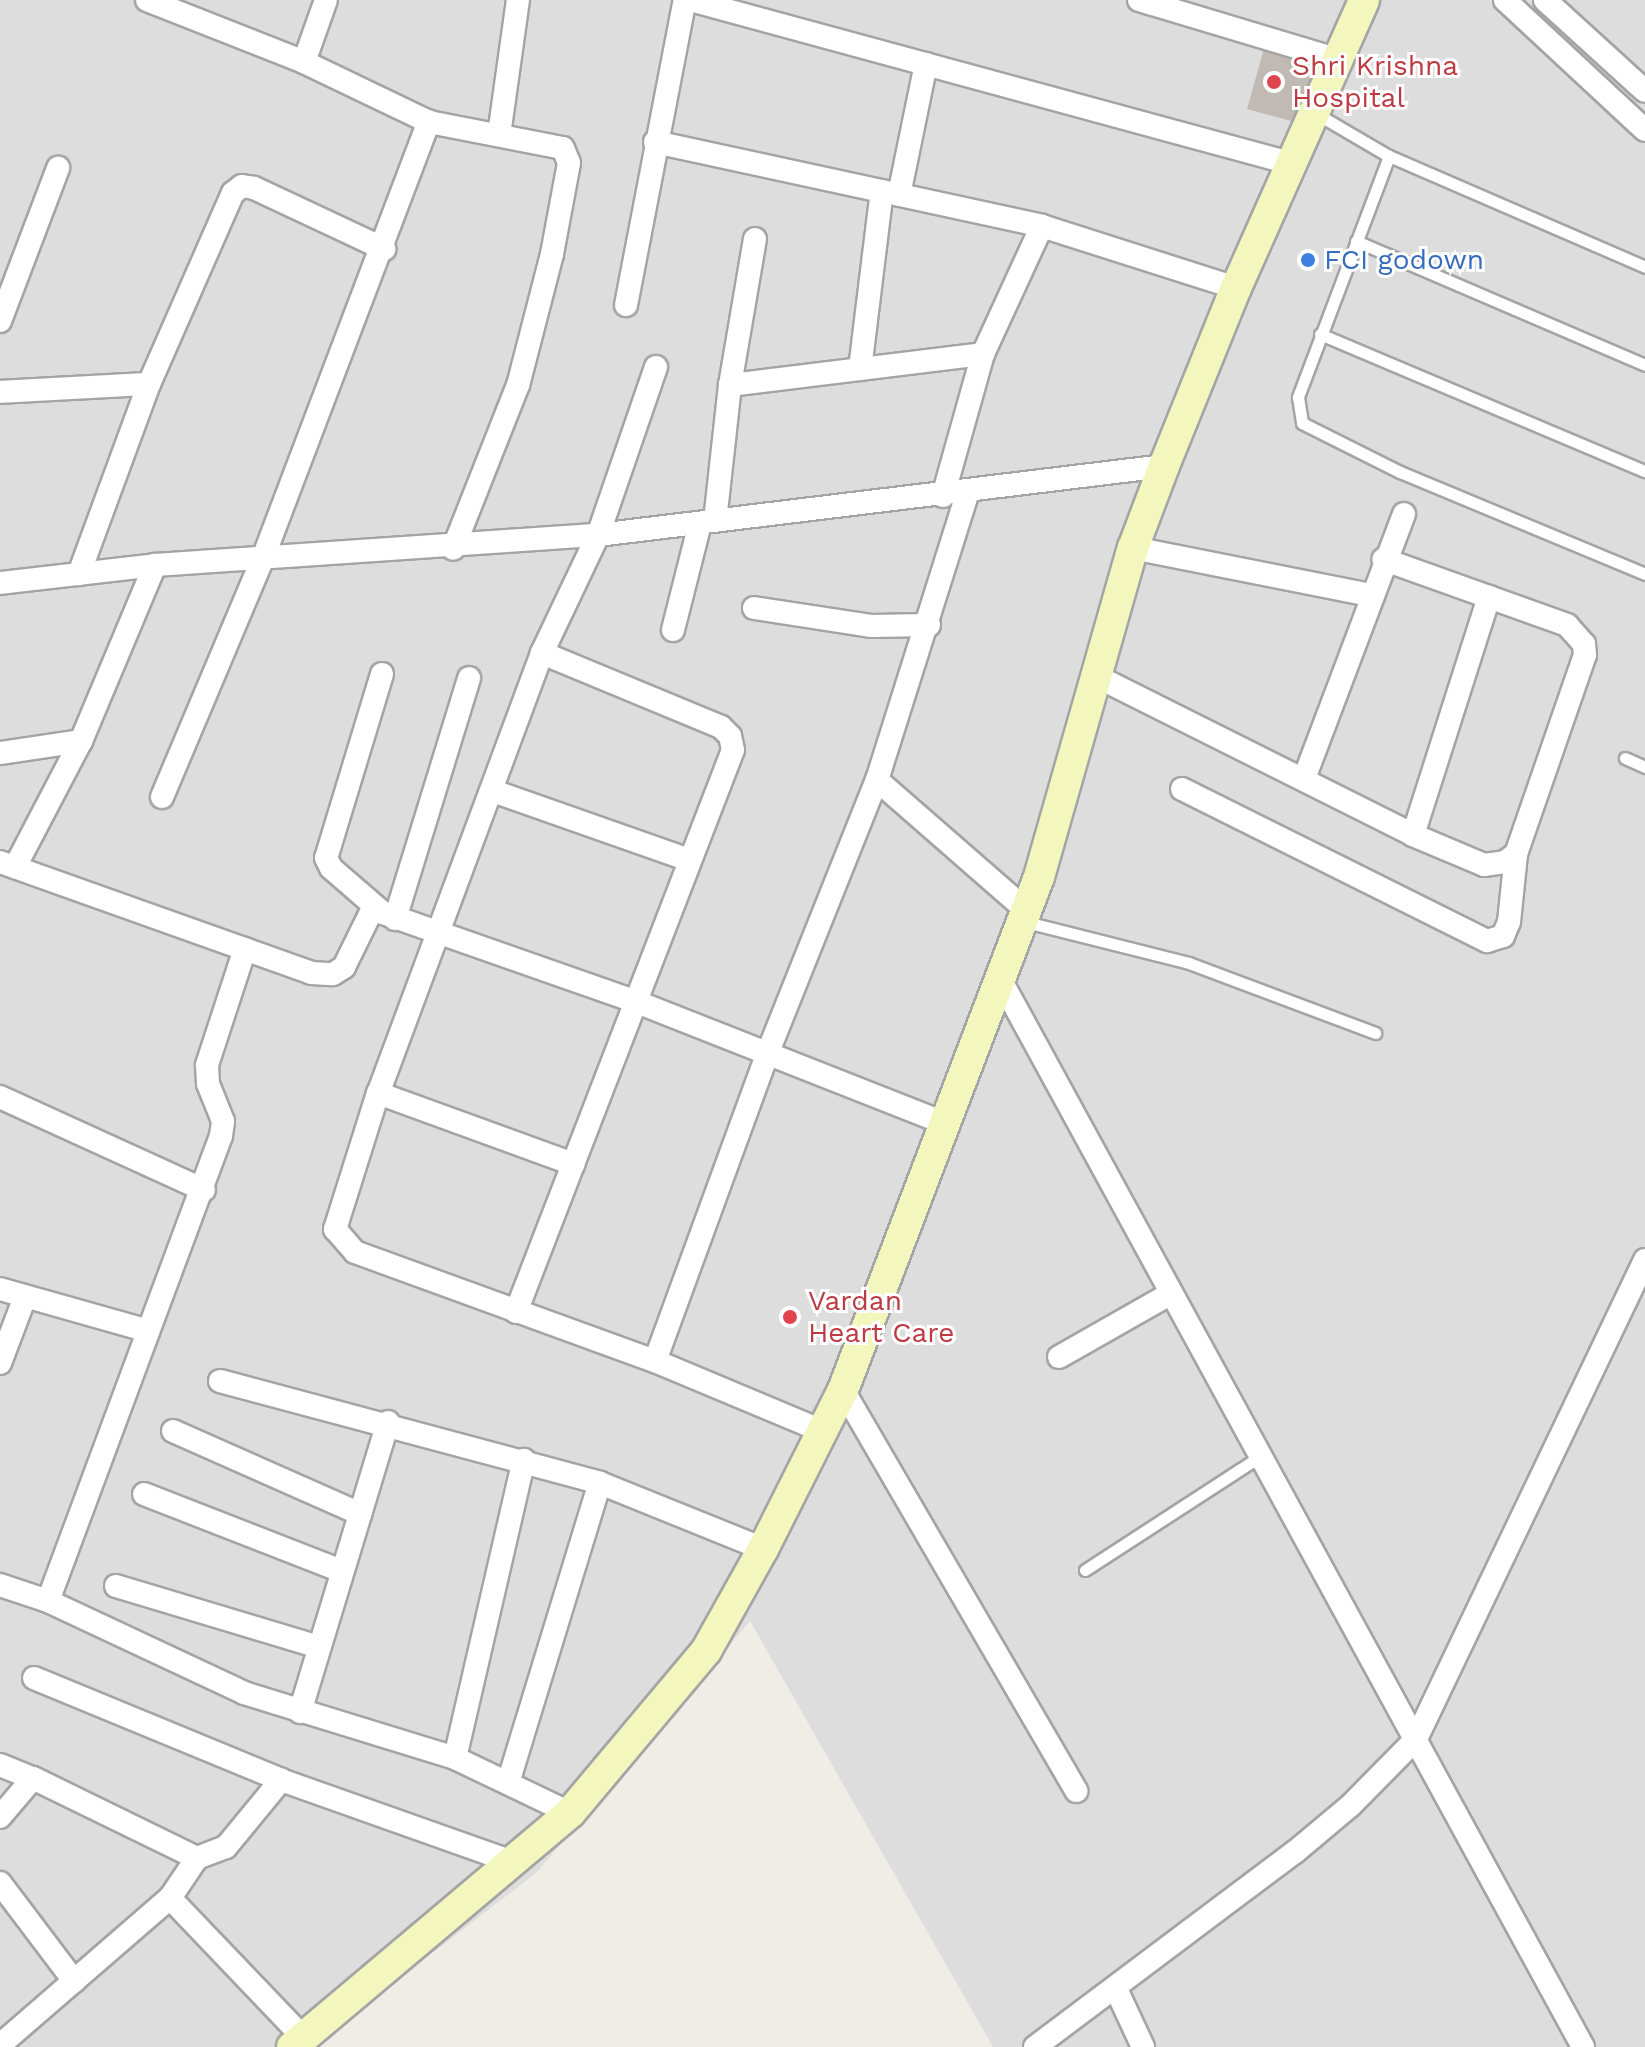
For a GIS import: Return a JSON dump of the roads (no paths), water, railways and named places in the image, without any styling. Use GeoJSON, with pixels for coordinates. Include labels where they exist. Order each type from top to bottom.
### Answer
{"type":"FeatureCollection","features":[{"type":"Feature","properties":{"kind":"street"},"geometry":{"type":"LineString","coordinates":[[147,0],[304,62],[429,122],[553,143],[563,148],[569,163],[552,254],[518,385],[453,549]]}},
{"type":"Feature","properties":{"kind":"street"},"geometry":{"type":"LineString","coordinates":[[304,62],[326,0]]}},
{"type":"Feature","properties":{"kind":"street"},"geometry":{"type":"LineString","coordinates":[[499,135],[518,0]]}},
{"type":"Feature","properties":{"kind":"street"},"geometry":{"type":"LineString","coordinates":[[626,305],[655,142],[688,0],[1293,164]]}},
{"type":"Feature","properties":{"kind":"street"},"geometry":{"type":"LineString","coordinates":[[1139,0],[1339,60]]}},
{"type":"Feature","properties":{"kind":"street"},"geometry":{"type":"LineString","coordinates":[[170,1898],[298,2042],[516,1863],[570,1813],[706,1651],[763,1549],[843,1390],[942,1122],[1024,915],[1071,780],[1133,548],[1236,288],[1316,114],[1364,0]]}},
{"type":"Feature","properties":{"kind":"street"},"geometry":{"type":"LineString","coordinates":[[1505,0],[1645,130]]}},
{"type":"Feature","properties":{"kind":"street"},"geometry":{"type":"LineString","coordinates":[[1545,0],[1645,91]]}},
{"type":"Feature","properties":{"kind":"street"},"geometry":{"type":"LineString","coordinates":[[860,369],[890,193],[926,64]]}},
{"type":"Feature","properties":{"kind":"street"},"geometry":{"type":"LineString","coordinates":[[1620,108],[1645,105]]}},
{"type":"Feature","properties":{"kind":"street"},"geometry":{"type":"LineString","coordinates":[[162,797],[263,558],[384,249],[429,122]]}},
{"type":"Feature","properties":{"kind":"street"},"geometry":{"type":"LineString","coordinates":[[655,142],[1042,226],[1236,288]]}},
{"type":"Feature","properties":{"kind":"street"},"geometry":{"type":"LineString","coordinates":[[0,321],[58,168]]}},
{"type":"Feature","properties":{"kind":"street"},"geometry":{"type":"LineString","coordinates":[[79,574],[149,384],[233,193],[242,186],[384,249]]}},
{"type":"Feature","properties":{"kind":"street"},"geometry":{"type":"LineString","coordinates":[[943,496],[983,354],[1042,226]]}},
{"type":"Feature","properties":{"kind":"street"},"geometry":{"type":"LineString","coordinates":[[673,630],[707,522],[755,239]]}},
{"type":"Feature","properties":{"kind":"street"},"geometry":{"type":"LineString","coordinates":[[730,385],[983,354]]}},
{"type":"Feature","properties":{"kind":"street"},"geometry":{"type":"LineString","coordinates":[[656,367],[598,535],[542,653],[442,932],[378,1093],[335,1229],[342,1241],[355,1252],[655,1361],[822,1431]]}},
{"type":"Feature","properties":{"kind":"street"},"geometry":{"type":"LineString","coordinates":[[0,392],[149,384]]}},
{"type":"Feature","properties":{"kind":"street"},"geometry":{"type":"LineString","coordinates":[[0,583],[155,565],[453,549],[598,535],[967,494],[1164,466]]}},
{"type":"Feature","properties":{"kind":"street"},"geometry":{"type":"LineString","coordinates":[[655,1361],[768,1052],[877,780],[929,625],[967,494]]}},
{"type":"Feature","properties":{"kind":"street"},"geometry":{"type":"LineString","coordinates":[[1305,776],[1383,559],[1404,514]]}},
{"type":"Feature","properties":{"kind":"street"},"geometry":{"type":"LineString","coordinates":[[1133,548],[1371,595]]}},
{"type":"Feature","properties":{"kind":"street"},"geometry":{"type":"LineString","coordinates":[[1182,789],[1487,941],[1503,936],[1509,922],[1516,854],[1585,655],[1584,644],[1567,625],[1383,559]]}},
{"type":"Feature","properties":{"kind":"street"},"geometry":{"type":"LineString","coordinates":[[155,565],[81,741],[7,864],[311,973],[333,974],[353,954],[374,906]]}},
{"type":"Feature","properties":{"kind":"street"},"geometry":{"type":"LineString","coordinates":[[1413,835],[1489,597]]}},
{"type":"Feature","properties":{"kind":"street"},"geometry":{"type":"LineString","coordinates":[[754,608],[871,626],[929,625]]}},
{"type":"Feature","properties":{"kind":"street"},"geometry":{"type":"LineString","coordinates":[[516,1312],[689,860],[729,764],[730,736],[721,727],[542,653]]}},
{"type":"Feature","properties":{"kind":"street"},"geometry":{"type":"LineString","coordinates":[[382,674],[326,858],[331,868],[374,906],[395,919],[442,932],[637,1002],[942,1122]]}},
{"type":"Feature","properties":{"kind":"street"},"geometry":{"type":"LineString","coordinates":[[1098,677],[1305,776],[1413,835],[1484,865],[1516,854]]}},
{"type":"Feature","properties":{"kind":"street"},"geometry":{"type":"LineString","coordinates":[[395,919],[469,678]]}},
{"type":"Feature","properties":{"kind":"street"},"geometry":{"type":"LineString","coordinates":[[0,753],[81,741]]}},
{"type":"Feature","properties":{"kind":"street"},"geometry":{"type":"LineString","coordinates":[[877,780],[1024,915]]}},
{"type":"Feature","properties":{"kind":"street"},"geometry":{"type":"LineString","coordinates":[[493,791],[689,860]]}},
{"type":"Feature","properties":{"kind":"street"},"geometry":{"type":"LineString","coordinates":[[48,1601],[204,1190],[223,1121],[208,1084],[209,1048],[245,949]]}},
{"type":"Feature","properties":{"kind":"street"},"geometry":{"type":"LineString","coordinates":[[999,977],[1168,1295],[1416,1739],[1515,1932],[1583,2047]]}},
{"type":"Feature","properties":{"kind":"street"},"geometry":{"type":"LineString","coordinates":[[378,1093],[573,1164]]}},
{"type":"Feature","properties":{"kind":"street"},"geometry":{"type":"LineString","coordinates":[[0,1097],[204,1190]]}},
{"type":"Feature","properties":{"kind":"street"},"geometry":{"type":"LineString","coordinates":[[1035,2047],[1116,1989],[1317,1834],[1416,1739],[1645,1260]]}},
{"type":"Feature","properties":{"kind":"street"},"geometry":{"type":"LineString","coordinates":[[0,1289],[148,1331]]}},
{"type":"Feature","properties":{"kind":"street"},"geometry":{"type":"LineString","coordinates":[[1059,1357],[1168,1295]]}},
{"type":"Feature","properties":{"kind":"street"},"geometry":{"type":"LineString","coordinates":[[0,1363],[25,1297]]}},
{"type":"Feature","properties":{"kind":"street"},"geometry":{"type":"LineString","coordinates":[[220,1381],[388,1422],[600,1483],[763,1549]]}},
{"type":"Feature","properties":{"kind":"street"},"geometry":{"type":"LineString","coordinates":[[843,1390],[1076,1791]]}},
{"type":"Feature","properties":{"kind":"street"},"geometry":{"type":"LineString","coordinates":[[300,1712],[388,1422]]}},
{"type":"Feature","properties":{"kind":"street"},"geometry":{"type":"LineString","coordinates":[[173,1431],[360,1514]]}},
{"type":"Feature","properties":{"kind":"street"},"geometry":{"type":"LineString","coordinates":[[455,1758],[524,1460]]}},
{"type":"Feature","properties":{"kind":"street"},"geometry":{"type":"LineString","coordinates":[[508,1783],[600,1483]]}},
{"type":"Feature","properties":{"kind":"street"},"geometry":{"type":"LineString","coordinates":[[144,1494],[342,1571]]}},
{"type":"Feature","properties":{"kind":"street"},"geometry":{"type":"LineString","coordinates":[[0,1585],[48,1601],[244,1693],[455,1758],[570,1813]]}},
{"type":"Feature","properties":{"kind":"street"},"geometry":{"type":"LineString","coordinates":[[116,1586],[319,1647]]}},
{"type":"Feature","properties":{"kind":"street"},"geometry":{"type":"LineString","coordinates":[[34,1678],[281,1780],[516,1863]]}},
{"type":"Feature","properties":{"kind":"street"},"geometry":{"type":"LineString","coordinates":[[0,1765],[197,1858]]}},
{"type":"Feature","properties":{"kind":"street"},"geometry":{"type":"LineString","coordinates":[[0,1817],[33,1778]]}},
{"type":"Feature","properties":{"kind":"street"},"geometry":{"type":"LineString","coordinates":[[0,2045],[170,1898],[197,1858],[226,1847],[281,1780]]}},
{"type":"Feature","properties":{"kind":"street"},"geometry":{"type":"LineString","coordinates":[[0,1883],[74,1981]]}},
{"type":"Feature","properties":{"kind":"street"},"geometry":{"type":"LineString","coordinates":[[1116,1989],[1143,2047]]}},
{"type":"Feature","properties":{"kind":"lane"},"geometry":{"type":"LineString","coordinates":[[1316,114],[1389,156],[1645,267]]}},
{"type":"Feature","properties":{"kind":"lane"},"geometry":{"type":"LineString","coordinates":[[1389,156],[1298,397],[1302,423],[1308,430],[1645,574]]}},
{"type":"Feature","properties":{"kind":"lane"},"geometry":{"type":"LineString","coordinates":[[1356,241],[1645,365]]}},
{"type":"Feature","properties":{"kind":"lane"},"geometry":{"type":"LineString","coordinates":[[1320,334],[1645,471]]}},
{"type":"Feature","properties":{"kind":"lane"},"geometry":{"type":"LineString","coordinates":[[1625,758],[1645,767]]}},
{"type":"Feature","properties":{"kind":"lane"},"geometry":{"type":"LineString","coordinates":[[1024,915],[1189,963],[1375,1033]]}},
{"type":"Feature","properties":{"kind":"lane"},"geometry":{"type":"LineString","coordinates":[[1085,1570],[1259,1457]]}},
{"type":"Feature","properties":{"kind":"place","name":"Shri Krishna Hospital"},"geometry":{"type":"Point","coordinates":[1274,82]}},
{"type":"Feature","properties":{"kind":"place","name":"FCI godown"},"geometry":{"type":"Point","coordinates":[1308,260]}},
{"type":"Feature","properties":{"kind":"place","name":"Vardan Heart Care"},"geometry":{"type":"Point","coordinates":[790,1317]}}]}
